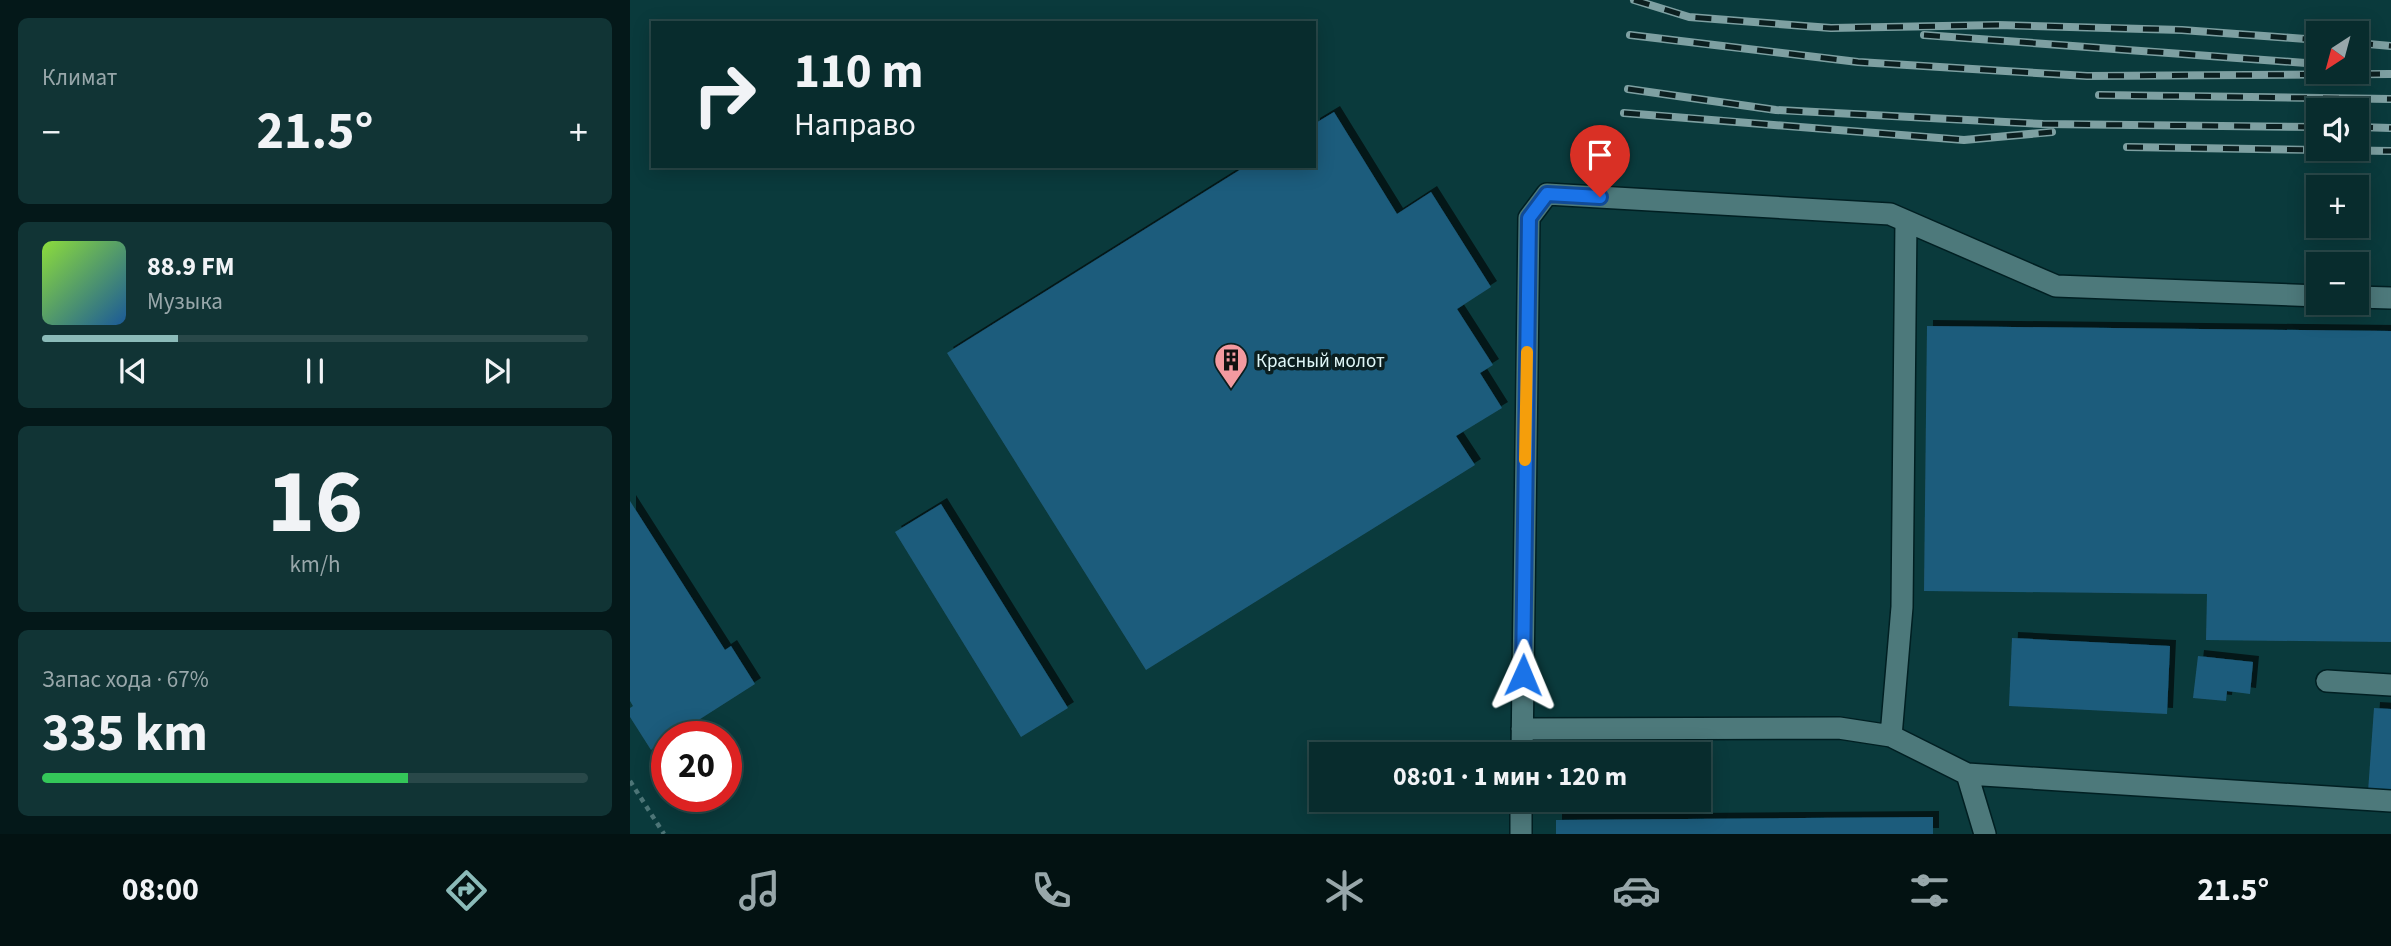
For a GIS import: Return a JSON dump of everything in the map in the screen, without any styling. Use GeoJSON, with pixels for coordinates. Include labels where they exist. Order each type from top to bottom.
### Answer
{"type":"FeatureCollection","features":[{"type":"Feature","properties":{"kind":"lane"},"geometry":{"type":"LineString","coordinates":[[1522,742],[1529,218],[1547,194],[1890,214],[2056,286],[2306,296]]}},
{"type":"Feature","properties":{"kind":"lane"},"geometry":{"type":"LineString","coordinates":[[1891,736],[1902,607],[1906,221]]}},
{"type":"Feature","properties":{"kind":"lane"},"geometry":{"type":"LineString","coordinates":[[2369,297],[2391,298]]}},
{"type":"Feature","properties":{"kind":"lane"},"geometry":{"type":"LineString","coordinates":[[2327,681],[2391,685]]}},
{"type":"Feature","properties":{"kind":"lane"},"geometry":{"type":"LineString","coordinates":[[1522,729],[1839,727],[1891,736],[1967,774],[2391,801]]}},
{"type":"Feature","properties":{"kind":"lane"},"geometry":{"type":"LineString","coordinates":[[1967,774],[1984,834]]}},
{"type":"Feature","properties":{"kind":"lane"},"geometry":{"type":"LineString","coordinates":[[1521,812],[1521,834]]}},
{"type":"Feature","properties":{"kind":"path"},"geometry":{"type":"LineString","coordinates":[[630,781],[664,834]]}},
{"type":"Feature","properties":{"kind":"building","name":"Красный молот"},"geometry":{"type":"Polygon","coordinates":[[[1334,112],[1397,214],[1431,192],[1491,287],[1457,309],[1493,365],[1480,373],[1502,408],[1456,436],[1475,465],[1146,670],[947,353],[1243,168],[1316,168],[1316,123],[1334,112]]]}},
{"type":"Feature","properties":{"kind":"building"},"geometry":{"type":"Polygon","coordinates":[[[1927,326],[2391,331],[2391,642],[2206,640],[2207,594],[1924,591],[1927,326]]]}},
{"type":"Feature","properties":{"kind":"building"},"geometry":{"type":"Polygon","coordinates":[[[630,501],[725,650],[731,646],[755,684],[697,721],[651,721],[651,750],[630,717],[630,708],[633,706],[630,701],[630,501]]]}},
{"type":"Feature","properties":{"kind":"building"},"geometry":{"type":"Polygon","coordinates":[[[941,504],[1068,708],[1021,737],[895,532],[941,504]]]}},
{"type":"Feature","properties":{"kind":"building"},"geometry":{"type":"Polygon","coordinates":[[[2012,638],[2170,646],[2167,714],[2009,706],[2012,638]]]}},
{"type":"Feature","properties":{"kind":"building"},"geometry":{"type":"Polygon","coordinates":[[[2198,656],[2253,662],[2250,694],[2227,691],[2226,701],[2193,698],[2198,656]]]}},
{"type":"Feature","properties":{"kind":"building"},"geometry":{"type":"Polygon","coordinates":[[[2374,708],[2391,709],[2391,794],[2368,792],[2374,708]]]}},
{"type":"Feature","properties":{"kind":"building"},"geometry":{"type":"Polygon","coordinates":[[[1933,817],[1933,834],[1556,834],[1556,820],[1933,817]]]}},
{"type":"Feature","properties":{"kind":"railway"},"geometry":{"type":"LineString","coordinates":[[1634,0],[1689,17],[1831,28],[1998,25],[2182,30],[2306,39]]}},
{"type":"Feature","properties":{"kind":"railway"},"geometry":{"type":"LineString","coordinates":[[1630,35],[1858,62],[2087,76],[2391,74]]}},
{"type":"Feature","properties":{"kind":"railway"},"geometry":{"type":"LineString","coordinates":[[1924,35],[2306,63]]}},
{"type":"Feature","properties":{"kind":"railway"},"geometry":{"type":"LineString","coordinates":[[2370,44],[2391,46]]}},
{"type":"Feature","properties":{"kind":"railway"},"geometry":{"type":"LineString","coordinates":[[1628,89],[1776,110],[2043,124],[2306,127]]}},
{"type":"Feature","properties":{"kind":"railway"},"geometry":{"type":"LineString","coordinates":[[2099,95],[2391,99]]}},
{"type":"Feature","properties":{"kind":"railway"},"geometry":{"type":"LineString","coordinates":[[1624,113],[1964,140],[2052,132]]}},
{"type":"Feature","properties":{"kind":"railway"},"geometry":{"type":"LineString","coordinates":[[2369,127],[2391,128]]}},
{"type":"Feature","properties":{"kind":"railway"},"geometry":{"type":"LineString","coordinates":[[2127,147],[2391,151]]}},
{"type":"Feature","properties":{"kind":"slow traffic"},"geometry":{"type":"LineString","coordinates":[[1525,460],[1527,352]]}},
{"type":"Feature","properties":{"kind":"place","name":"Красный молот"},"geometry":{"type":"Point","coordinates":[1231,390]}},
{"type":"Feature","properties":{"kind":"route"},"geometry":{"type":"LineString","coordinates":[[1523,675],[1529,218],[1547,194],[1600,197]]}}]}
